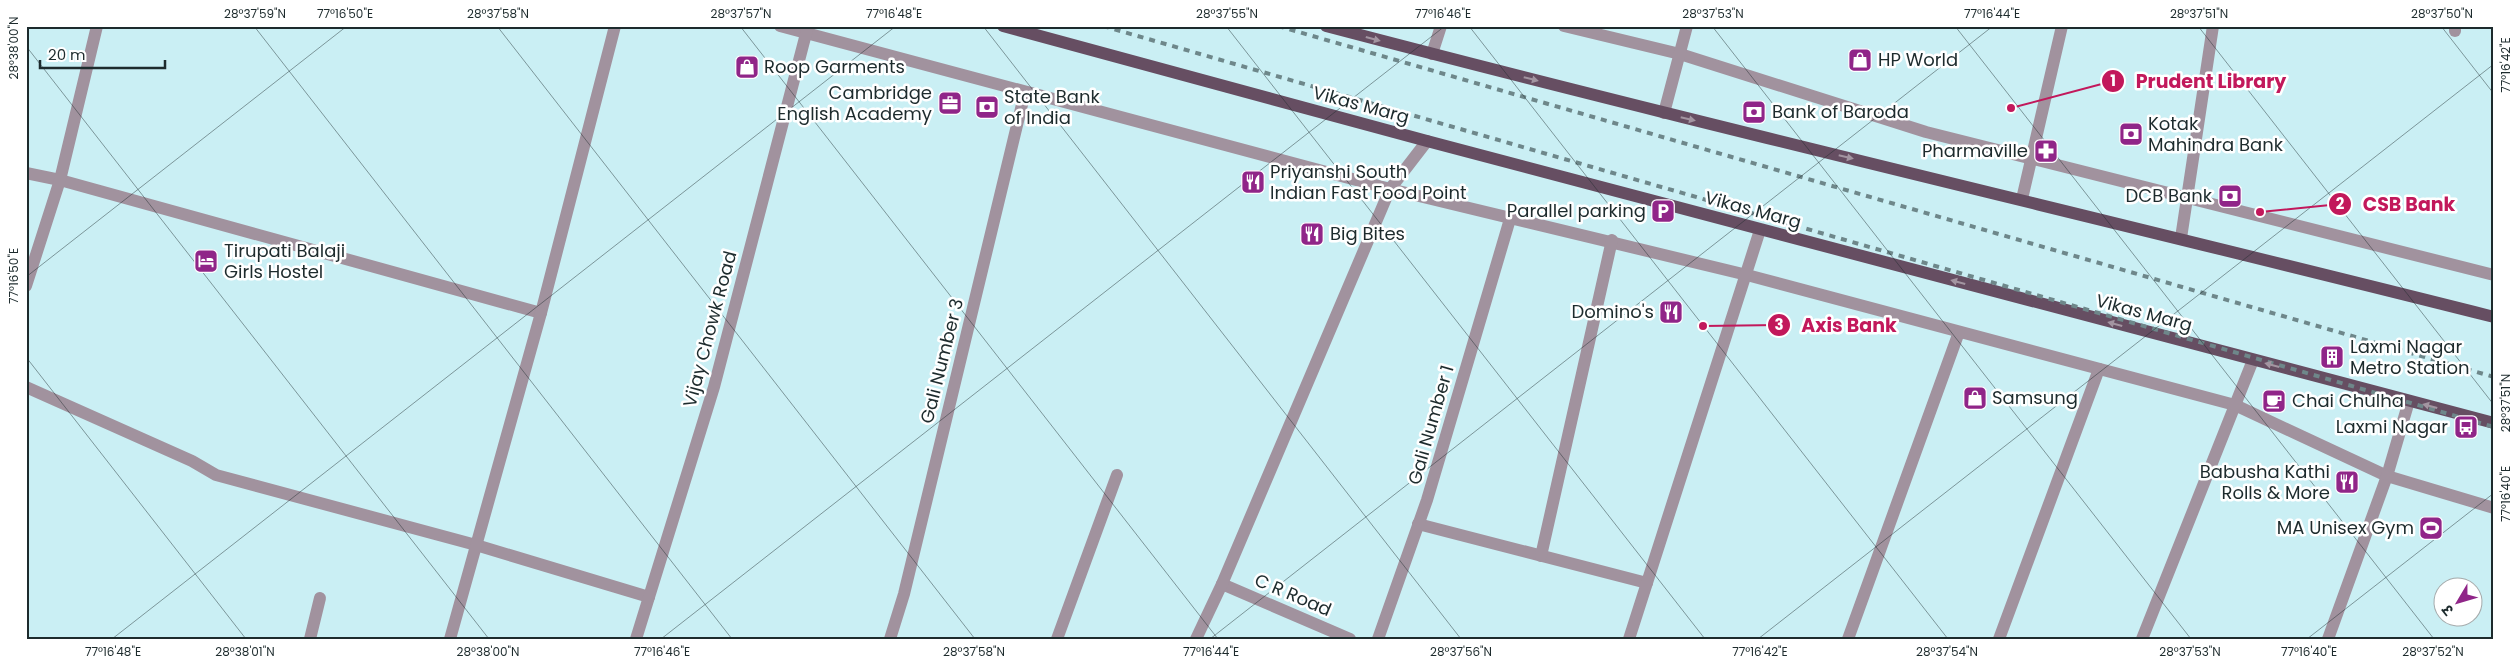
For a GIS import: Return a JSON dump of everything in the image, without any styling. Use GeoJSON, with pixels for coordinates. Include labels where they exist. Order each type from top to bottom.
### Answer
{"type":"FeatureCollection","features":[{"type":"Feature","properties":{"kind":"main road","name":"Vikas Marg"},"geometry":{"type":"LineString","coordinates":[[1003,26],[1760,230],[2494,423]]}},
{"type":"Feature","properties":{"kind":"main road"},"geometry":{"type":"LineString","coordinates":[[1326,26],[1664,113],[2181,238],[2494,317]]}},
{"type":"Feature","properties":{"kind":"street"},"geometry":{"type":"LineString","coordinates":[[26,286],[60,180],[97,26]]}},
{"type":"Feature","properties":{"kind":"street"},"geometry":{"type":"LineString","coordinates":[[450,639],[541,313],[615,26]]}},
{"type":"Feature","properties":{"kind":"street"},"geometry":{"type":"LineString","coordinates":[[780,26],[807,30],[1026,92],[1390,189],[1510,219],[1612,240],[1747,274],[2236,405],[2387,476],[2494,508]]}},
{"type":"Feature","properties":{"kind":"street"},"geometry":{"type":"LineString","coordinates":[[1432,54],[1441,26]]}},
{"type":"Feature","properties":{"kind":"street"},"geometry":{"type":"LineString","coordinates":[[1564,26],[1680,54],[1926,132],[2494,274]]}},
{"type":"Feature","properties":{"kind":"street"},"geometry":{"type":"LineString","coordinates":[[1664,113],[1687,26]]}},
{"type":"Feature","properties":{"kind":"street"},"geometry":{"type":"LineString","coordinates":[[2022,199],[2062,26]]}},
{"type":"Feature","properties":{"kind":"street"},"geometry":{"type":"LineString","coordinates":[[2181,238],[2213,26]]}},
{"type":"Feature","properties":{"kind":"street","name":"Vijay Chowk Road"},"geometry":{"type":"LineString","coordinates":[[636,639],[714,387],[807,30]]}},
{"type":"Feature","properties":{"kind":"street","name":"Gali Number 3"},"geometry":{"type":"LineString","coordinates":[[890,639],[904,594],[1026,92]]}},
{"type":"Feature","properties":{"kind":"street"},"geometry":{"type":"LineString","coordinates":[[1196,639],[1222,584],[1390,189],[1427,141]]}},
{"type":"Feature","properties":{"kind":"street"},"geometry":{"type":"LineString","coordinates":[[26,173],[60,180],[541,313]]}},
{"type":"Feature","properties":{"kind":"street","name":"Gali Number 1"},"geometry":{"type":"LineString","coordinates":[[1378,639],[1418,524],[1510,219]]}},
{"type":"Feature","properties":{"kind":"street"},"geometry":{"type":"LineString","coordinates":[[1629,639],[1760,230]]}},
{"type":"Feature","properties":{"kind":"street"},"geometry":{"type":"LineString","coordinates":[[1541,556],[1612,240]]}},
{"type":"Feature","properties":{"kind":"street"},"geometry":{"type":"LineString","coordinates":[[1848,639],[1959,332]]}},
{"type":"Feature","properties":{"kind":"street"},"geometry":{"type":"LineString","coordinates":[[2142,639],[2253,360]]}},
{"type":"Feature","properties":{"kind":"street"},"geometry":{"type":"LineString","coordinates":[[1999,639],[2099,369]]}},
{"type":"Feature","properties":{"kind":"street"},"geometry":{"type":"LineString","coordinates":[[26,387],[192,461],[216,476],[476,545],[649,597]]}},
{"type":"Feature","properties":{"kind":"street"},"geometry":{"type":"LineString","coordinates":[[2328,639],[2387,476],[2409,400]]}},
{"type":"Feature","properties":{"kind":"street"},"geometry":{"type":"LineString","coordinates":[[1057,639],[1117,475]]}},
{"type":"Feature","properties":{"kind":"street"},"geometry":{"type":"LineString","coordinates":[[1418,524],[1647,583]]}},
{"type":"Feature","properties":{"kind":"street","name":"C R Road"},"geometry":{"type":"LineString","coordinates":[[1222,584],[1350,639]]}},
{"type":"Feature","properties":{"kind":"street"},"geometry":{"type":"LineString","coordinates":[[310,639],[320,598]]}},
{"type":"Feature","properties":{"kind":"railway"},"geometry":{"type":"LineString","coordinates":[[1103,26],[2494,427]]}},
{"type":"Feature","properties":{"kind":"railway"},"geometry":{"type":"LineString","coordinates":[[1278,26],[2494,377]]}},
{"type":"Feature","properties":{"kind":"place","name":"HP World"},"geometry":{"type":"Point","coordinates":[1860,60]}},
{"type":"Feature","properties":{"kind":"place","name":"Roop Garments"},"geometry":{"type":"Point","coordinates":[747,67]}},
{"type":"Feature","properties":{"kind":"place","name":"Cambridge English Academy"},"geometry":{"type":"Point","coordinates":[950,103]}},
{"type":"Feature","properties":{"kind":"place","name":"State Bank of India"},"geometry":{"type":"Point","coordinates":[987,107]}},
{"type":"Feature","properties":{"kind":"place","name":"Prudent Library"},"geometry":{"type":"Point","coordinates":[2011,108]}},
{"type":"Feature","properties":{"kind":"place","name":"Bank of Baroda"},"geometry":{"type":"Point","coordinates":[1754,112]}},
{"type":"Feature","properties":{"kind":"place","name":"Kotak Mahindra Bank"},"geometry":{"type":"Point","coordinates":[2131,134]}},
{"type":"Feature","properties":{"kind":"place","name":"Pharmaville"},"geometry":{"type":"Point","coordinates":[2046,151]}},
{"type":"Feature","properties":{"kind":"place","name":"Priyanshi South Indian Fast Food Point"},"geometry":{"type":"Point","coordinates":[1253,182]}},
{"type":"Feature","properties":{"kind":"place","name":"DCB Bank"},"geometry":{"type":"Point","coordinates":[2230,196]}},
{"type":"Feature","properties":{"kind":"place","name":"Parallel parking"},"geometry":{"type":"Point","coordinates":[1663,211]}},
{"type":"Feature","properties":{"kind":"place","name":"CSB Bank"},"geometry":{"type":"Point","coordinates":[2260,212]}},
{"type":"Feature","properties":{"kind":"place","name":"Big Bites"},"geometry":{"type":"Point","coordinates":[1312,234]}},
{"type":"Feature","properties":{"kind":"place","name":"Tirupati Balaji Girls Hostel"},"geometry":{"type":"Point","coordinates":[206,261]}},
{"type":"Feature","properties":{"kind":"place","name":"Domino's"},"geometry":{"type":"Point","coordinates":[1671,312]}},
{"type":"Feature","properties":{"kind":"place","name":"Axis Bank"},"geometry":{"type":"Point","coordinates":[1703,326]}},
{"type":"Feature","properties":{"kind":"place","name":"Laxmi Nagar Metro Station"},"geometry":{"type":"Point","coordinates":[2332,357]}},
{"type":"Feature","properties":{"kind":"place","name":"Samsung"},"geometry":{"type":"Point","coordinates":[1975,398]}},
{"type":"Feature","properties":{"kind":"place","name":"Chai Chulha"},"geometry":{"type":"Point","coordinates":[2274,401]}},
{"type":"Feature","properties":{"kind":"place","name":"Laxmi Nagar"},"geometry":{"type":"Point","coordinates":[2466,427]}},
{"type":"Feature","properties":{"kind":"place","name":"Babusha Kathi Rolls & More"},"geometry":{"type":"Point","coordinates":[2347,482]}},
{"type":"Feature","properties":{"kind":"place","name":"MA Unisex Gym"},"geometry":{"type":"Point","coordinates":[2431,528]}}]}
